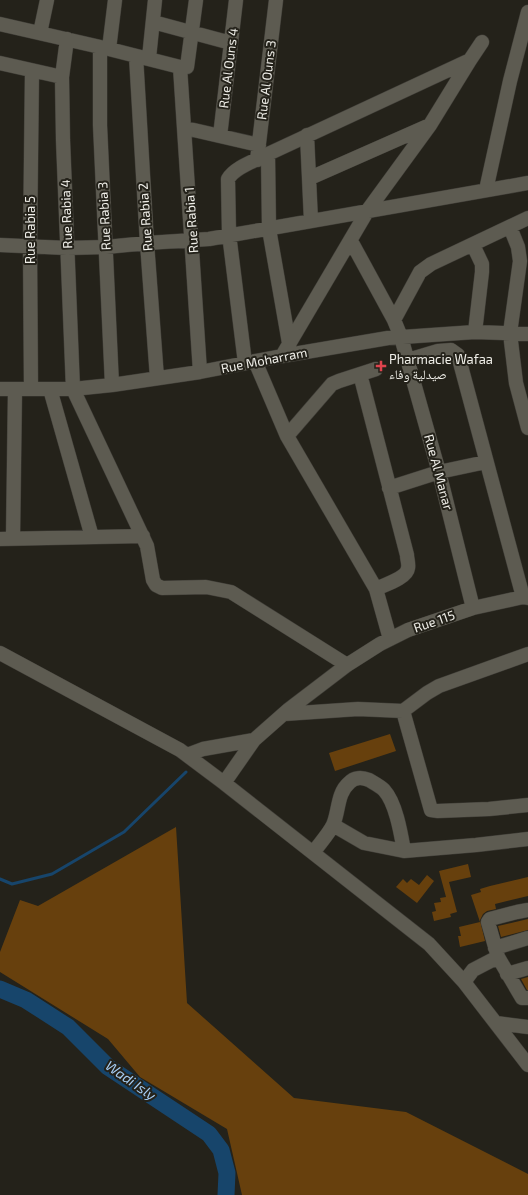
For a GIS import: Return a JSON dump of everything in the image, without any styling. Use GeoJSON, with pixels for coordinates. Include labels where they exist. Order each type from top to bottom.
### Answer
{"type":"FeatureCollection","features":[{"type":"Feature","properties":{"kind":"street"},"geometry":{"type":"LineString","coordinates":[[40,33],[47,0]]}},
{"type":"Feature","properties":{"kind":"street","name":"Rue Rabia 3"},"geometry":{"type":"LineString","coordinates":[[112,385],[100,125],[105,48],[115,0]]}},
{"type":"Feature","properties":{"kind":"street","name":"Rue Rabia 2"},"geometry":{"type":"LineString","coordinates":[[155,0],[153,22],[142,57],[147,243],[157,378]]}},
{"type":"Feature","properties":{"kind":"street","name":"Rue Rabia 1"},"geometry":{"type":"LineString","coordinates":[[196,0],[188,65],[183,67],[185,128],[200,372]]}},
{"type":"Feature","properties":{"kind":"street","name":"Rue Al Ouns 4"},"geometry":{"type":"LineString","coordinates":[[220,136],[236,0]]}},
{"type":"Feature","properties":{"kind":"street","name":"Rue Al Ouns 3"},"geometry":{"type":"LineString","coordinates":[[276,0],[261,153],[269,228],[289,343]]}},
{"type":"Feature","properties":{"kind":"street"},"geometry":{"type":"LineString","coordinates":[[486,190],[510,82],[528,12]]}},
{"type":"Feature","properties":{"kind":"street"},"geometry":{"type":"LineString","coordinates":[[153,22],[231,43]]}},
{"type":"Feature","properties":{"kind":"street"},"geometry":{"type":"LineString","coordinates":[[0,24],[183,67]]}},
{"type":"Feature","properties":{"kind":"street","name":"Rue Rabia 4"},"geometry":{"type":"LineString","coordinates":[[67,39],[62,78],[73,389]]}},
{"type":"Feature","properties":{"kind":"street"},"geometry":{"type":"LineString","coordinates":[[282,356],[368,210],[430,125],[482,42]]}},
{"type":"Feature","properties":{"kind":"street"},"geometry":{"type":"LineString","coordinates":[[390,639],[376,589],[288,436],[250,362],[228,234],[228,179],[234,172],[261,153],[308,135],[470,60]]}},
{"type":"Feature","properties":{"kind":"street"},"geometry":{"type":"LineString","coordinates":[[0,63],[62,78]]}},
{"type":"Feature","properties":{"kind":"street","name":"Rue Rabia 5"},"geometry":{"type":"LineString","coordinates":[[31,389],[30,246],[32,71]]}},
{"type":"Feature","properties":{"kind":"street"},"geometry":{"type":"LineString","coordinates":[[310,178],[430,125]]}},
{"type":"Feature","properties":{"kind":"street"},"geometry":{"type":"LineString","coordinates":[[185,128],[220,136],[261,153]]}},
{"type":"Feature","properties":{"kind":"street"},"geometry":{"type":"LineString","coordinates":[[308,135],[311,221]]}},
{"type":"Feature","properties":{"kind":"street"},"geometry":{"type":"LineString","coordinates":[[0,245],[106,248],[192,240],[528,183]]}},
{"type":"Feature","properties":{"kind":"street"},"geometry":{"type":"LineString","coordinates":[[394,320],[423,269],[528,218]]}},
{"type":"Feature","properties":{"kind":"street"},"geometry":{"type":"LineString","coordinates":[[510,227],[518,247],[520,261],[510,333],[522,383],[528,428]]}},
{"type":"Feature","properties":{"kind":"street","name":"Rue Al Manar"},"geometry":{"type":"LineString","coordinates":[[351,241],[394,320],[401,337],[439,472],[473,608]]}},
{"type":"Feature","properties":{"kind":"street"},"geometry":{"type":"LineString","coordinates":[[473,245],[482,264],[475,332]]}},
{"type":"Feature","properties":{"kind":"street","name":"Rue Moharram"},"geometry":{"type":"LineString","coordinates":[[0,389],[73,389],[112,385],[200,372],[282,356],[401,337],[475,332],[528,334]]}},
{"type":"Feature","properties":{"kind":"street"},"geometry":{"type":"LineString","coordinates":[[408,360],[438,351],[451,350],[458,355],[486,462],[525,598]]}},
{"type":"Feature","properties":{"kind":"street"},"geometry":{"type":"LineString","coordinates":[[288,436],[332,384],[376,369]]}},
{"type":"Feature","properties":{"kind":"street"},"geometry":{"type":"LineString","coordinates":[[360,374],[407,555],[408,568],[406,574],[398,580],[376,589]]}},
{"type":"Feature","properties":{"kind":"street"},"geometry":{"type":"LineString","coordinates":[[50,389],[92,537]]}},
{"type":"Feature","properties":{"kind":"street"},"geometry":{"type":"LineString","coordinates":[[73,389],[143,536],[147,546],[153,580],[158,587],[206,587],[231,592],[348,665]]}},
{"type":"Feature","properties":{"kind":"street"},"geometry":{"type":"LineString","coordinates":[[15,390],[7,538],[143,536]]}},
{"type":"Feature","properties":{"kind":"street"},"geometry":{"type":"LineString","coordinates":[[389,488],[439,472],[486,462]]}},
{"type":"Feature","properties":{"kind":"street","name":"Rue 115"},"geometry":{"type":"LineString","coordinates":[[224,783],[254,740],[284,714],[348,665],[390,639],[420,626],[473,608],[525,598]]}},
{"type":"Feature","properties":{"kind":"street"},"geometry":{"type":"LineString","coordinates":[[0,653],[180,750],[224,783],[429,944],[464,982],[528,1065]]}},
{"type":"Feature","properties":{"kind":"street"},"geometry":{"type":"LineString","coordinates":[[284,714],[358,709],[403,711],[439,686],[528,654]]}},
{"type":"Feature","properties":{"kind":"street"},"geometry":{"type":"LineString","coordinates":[[403,711],[431,810],[482,809],[528,805]]}},
{"type":"Feature","properties":{"kind":"street"},"geometry":{"type":"LineString","coordinates":[[187,755],[203,749],[254,740]]}},
{"type":"Feature","properties":{"kind":"street"},"geometry":{"type":"LineString","coordinates":[[314,854],[334,826],[343,791],[348,783],[355,779],[363,778],[380,787],[390,798],[398,822],[404,851]]}},
{"type":"Feature","properties":{"kind":"street"},"geometry":{"type":"LineString","coordinates":[[334,826],[364,843],[404,851],[528,839]]}},
{"type":"Feature","properties":{"kind":"street"},"geometry":{"type":"LineString","coordinates":[[528,910],[490,919],[488,922],[497,953],[507,974],[522,998],[528,998]]}},
{"type":"Feature","properties":{"kind":"street"},"geometry":{"type":"LineString","coordinates":[[464,982],[474,970],[497,953],[528,938]]}},
{"type":"Feature","properties":{"kind":"street"},"geometry":{"type":"LineString","coordinates":[[507,974],[528,968]]}},
{"type":"Feature","properties":{"kind":"street"},"geometry":{"type":"LineString","coordinates":[[496,1023],[528,1027]]}},
{"type":"Feature","properties":{"kind":"building"},"geometry":{"type":"Polygon","coordinates":[[[390,734],[396,751],[335,771],[329,753],[390,734]]]}},
{"type":"Feature","properties":{"kind":"building"},"geometry":{"type":"Polygon","coordinates":[[[176,827],[187,1003],[294,1098],[406,1112],[528,1174],[528,1195],[242,1195],[227,1129],[140,1077],[108,1039],[0,972],[0,952],[20,900],[38,906],[176,827]]]}},
{"type":"Feature","properties":{"kind":"building"},"geometry":{"type":"Polygon","coordinates":[[[468,864],[471,877],[449,882],[457,912],[450,914],[451,917],[434,921],[432,912],[436,911],[434,903],[441,902],[440,898],[446,897],[439,871],[468,864]]]}},
{"type":"Feature","properties":{"kind":"building"},"geometry":{"type":"Polygon","coordinates":[[[427,875],[434,881],[417,903],[396,887],[403,879],[407,883],[411,879],[419,885],[427,875]]]}},
{"type":"Feature","properties":{"kind":"building"},"geometry":{"type":"Polygon","coordinates":[[[528,877],[528,896],[495,904],[496,909],[487,911],[483,914],[480,920],[485,941],[460,947],[458,936],[461,936],[459,927],[480,922],[471,895],[481,892],[480,889],[528,877]]]}},
{"type":"Feature","properties":{"kind":"building"},"geometry":{"type":"Polygon","coordinates":[[[528,919],[528,930],[501,937],[498,926],[528,919]]]}},
{"type":"Feature","properties":{"kind":"building"},"geometry":{"type":"Polygon","coordinates":[[[528,977],[528,990],[527,990],[521,979],[528,977]]]}},
{"type":"Feature","properties":{"kind":"waterway"},"geometry":{"type":"LineString","coordinates":[[0,879],[12,884],[52,874],[124,832],[186,772]]}},
{"type":"Feature","properties":{"kind":"waterway","name":"Wadi Isly"},"geometry":{"type":"LineString","coordinates":[[0,989],[26,1000],[68,1027],[108,1067],[209,1134],[221,1150],[227,1173],[226,1195]]}},
{"type":"Feature","properties":{"kind":"place","name":"Pharmacie Wafaa صيدلية وفاء"},"geometry":{"type":"Point","coordinates":[381,366]}}]}
